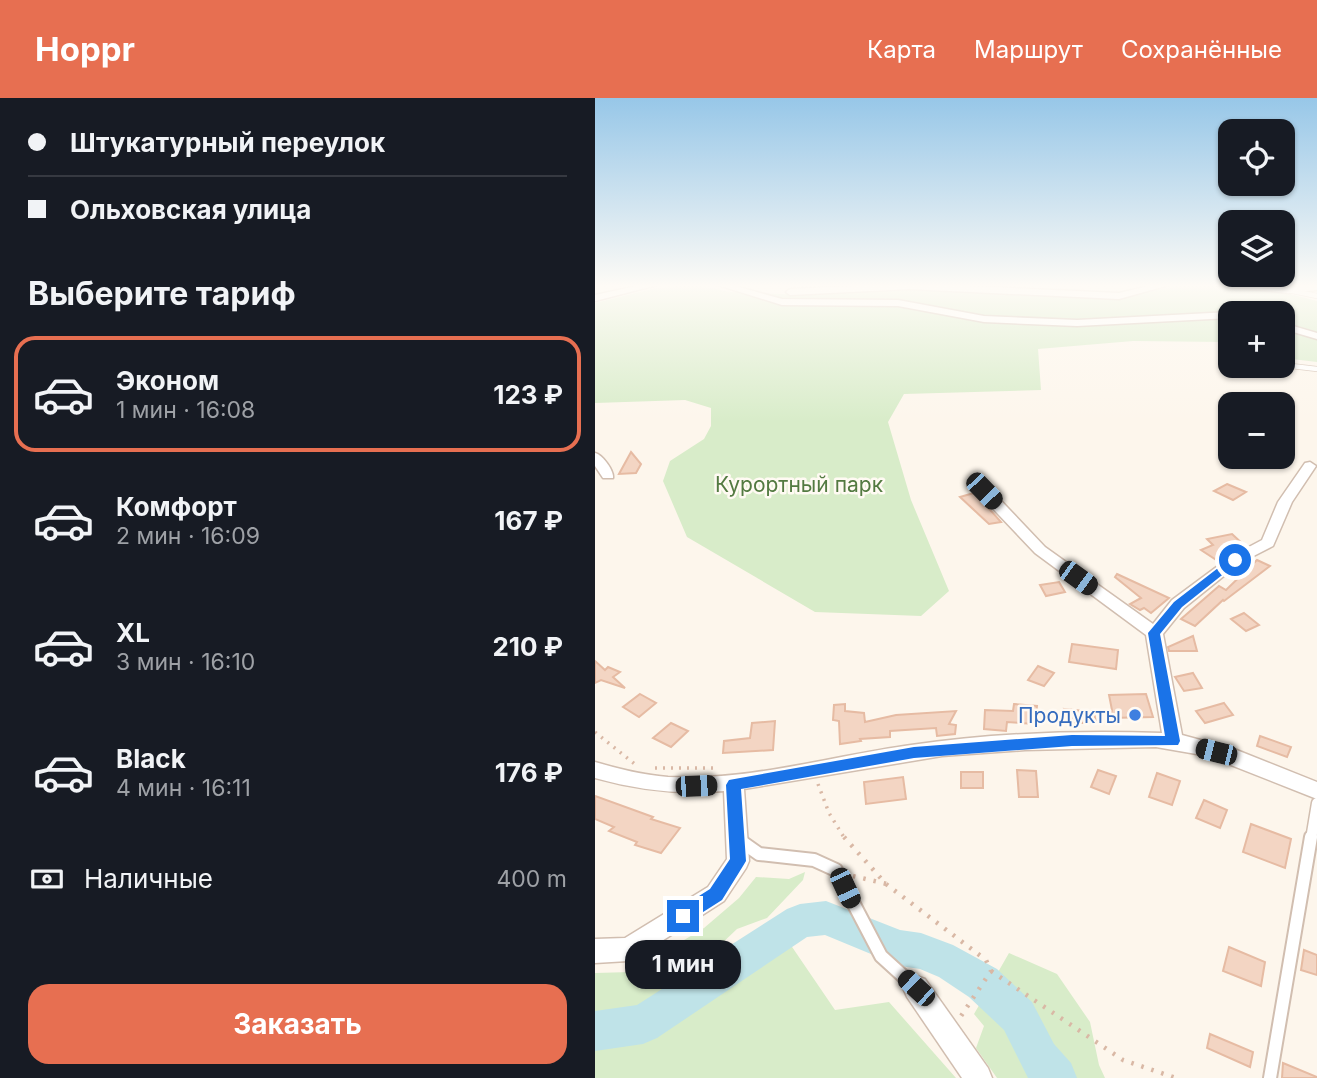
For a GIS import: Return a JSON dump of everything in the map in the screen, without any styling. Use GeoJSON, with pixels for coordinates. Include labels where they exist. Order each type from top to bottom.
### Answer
{"type":"FeatureCollection","features":[{"type":"Feature","properties":{"kind":"street"},"geometry":{"type":"LineString","coordinates":[[1299,331],[1317,336]]}},
{"type":"Feature","properties":{"kind":"street"},"geometry":{"type":"LineString","coordinates":[[595,457],[608,475]]}},
{"type":"Feature","properties":{"kind":"street"},"geometry":{"type":"LineString","coordinates":[[1154,633],[1178,604],[1235,560],[1268,543],[1285,502],[1310,466]]}},
{"type":"Feature","properties":{"kind":"street"},"geometry":{"type":"LineString","coordinates":[[984,491],[1040,550],[1154,633],[1173,741]]}},
{"type":"Feature","properties":{"kind":"street"},"geometry":{"type":"LineString","coordinates":[[595,769],[613,776],[677,786],[734,785],[890,755],[1072,741],[1173,741],[1216,752],[1317,791]]}},
{"type":"Feature","properties":{"kind":"street"},"geometry":{"type":"LineString","coordinates":[[595,951],[628,949],[716,894],[738,861],[734,785]]}},
{"type":"Feature","properties":{"kind":"street"},"geometry":{"type":"LineString","coordinates":[[916,988],[978,1078]]}},
{"type":"Feature","properties":{"kind":"lane"},"geometry":{"type":"LineString","coordinates":[[1295,366],[1317,369]]}},
{"type":"Feature","properties":{"kind":"lane"},"geometry":{"type":"LineString","coordinates":[[1270,1078],[1317,803]]}},
{"type":"Feature","properties":{"kind":"lane"},"geometry":{"type":"LineString","coordinates":[[736,834],[759,855],[814,860],[836,870],[881,956],[916,988]]}},
{"type":"Feature","properties":{"kind":"path"},"geometry":{"type":"LineString","coordinates":[[814,768],[825,809],[837,829],[889,884],[986,960],[991,971],[1123,1060],[1176,1078]]}},
{"type":"Feature","properties":{"kind":"path"},"geometry":{"type":"LineString","coordinates":[[836,870],[889,884]]}},
{"type":"Feature","properties":{"kind":"path"},"geometry":{"type":"LineString","coordinates":[[963,1016],[991,971]]}},
{"type":"Feature","properties":{"kind":"green space","name":"Курортный парк"},"geometry":{"type":"Polygon","coordinates":[[[595,331],[1218,331],[1218,342],[1133,341],[1038,349],[1041,390],[904,394],[888,422],[911,500],[949,591],[921,616],[815,612],[687,537],[663,481],[670,461],[704,439],[711,426],[711,408],[685,400],[595,403],[595,331]]]}},
{"type":"Feature","properties":{"kind":"green space","name":"Курортный парк"},"geometry":{"type":"Polygon","coordinates":[[[1295,331],[1317,331],[1317,362],[1295,359],[1295,331]]]}},
{"type":"Feature","properties":{"kind":"green space"},"geometry":{"type":"Polygon","coordinates":[[[805,872],[803,880],[767,918],[737,929],[717,948],[708,965],[710,990],[737,976],[788,941],[835,1010],[889,1002],[956,1078],[595,1078],[595,973],[631,972],[704,928],[739,898],[756,877],[789,879],[805,872]]]}},
{"type":"Feature","properties":{"kind":"green space"},"geometry":{"type":"Polygon","coordinates":[[[1009,953],[1057,974],[1090,1022],[1099,1065],[1105,1078],[997,1078],[976,1048],[984,1026],[974,1014],[1009,953]]]}},
{"type":"Feature","properties":{"kind":"building"},"geometry":{"type":"Polygon","coordinates":[[[631,452],[641,464],[636,473],[619,474],[631,452]]]}},
{"type":"Feature","properties":{"kind":"building"},"geometry":{"type":"Polygon","coordinates":[[[1227,484],[1246,492],[1233,500],[1214,491],[1227,484]]]}},
{"type":"Feature","properties":{"kind":"building"},"geometry":{"type":"Polygon","coordinates":[[[974,493],[1001,522],[989,524],[960,497],[974,493]]]}},
{"type":"Feature","properties":{"kind":"building"},"geometry":{"type":"Polygon","coordinates":[[[1232,534],[1245,546],[1218,561],[1201,550],[1213,545],[1207,539],[1232,534]]]}},
{"type":"Feature","properties":{"kind":"building"},"geometry":{"type":"Polygon","coordinates":[[[1257,560],[1270,566],[1223,600],[1195,626],[1181,619],[1219,586],[1226,590],[1257,560]]]}},
{"type":"Feature","properties":{"kind":"building"},"geometry":{"type":"Polygon","coordinates":[[[1117,574],[1169,598],[1151,613],[1144,608],[1140,610],[1130,604],[1141,598],[1115,577],[1117,574]]]}},
{"type":"Feature","properties":{"kind":"building"},"geometry":{"type":"Polygon","coordinates":[[[1059,582],[1065,592],[1046,596],[1040,585],[1059,582]]]}},
{"type":"Feature","properties":{"kind":"building"},"geometry":{"type":"Polygon","coordinates":[[[1244,613],[1259,625],[1246,631],[1231,619],[1244,613]]]}},
{"type":"Feature","properties":{"kind":"building"},"geometry":{"type":"Polygon","coordinates":[[[1193,636],[1197,651],[1169,651],[1168,647],[1193,636]]]}},
{"type":"Feature","properties":{"kind":"building"},"geometry":{"type":"Polygon","coordinates":[[[1072,644],[1118,650],[1116,669],[1069,662],[1072,644]]]}},
{"type":"Feature","properties":{"kind":"building"},"geometry":{"type":"Polygon","coordinates":[[[595,661],[605,670],[608,667],[620,672],[613,677],[625,688],[601,680],[595,683],[595,661]]]}},
{"type":"Feature","properties":{"kind":"building"},"geometry":{"type":"Polygon","coordinates":[[[1038,666],[1054,673],[1044,686],[1028,680],[1038,666]]]}},
{"type":"Feature","properties":{"kind":"building"},"geometry":{"type":"Polygon","coordinates":[[[1193,673],[1202,688],[1184,691],[1175,677],[1193,673]]]}},
{"type":"Feature","properties":{"kind":"building"},"geometry":{"type":"Polygon","coordinates":[[[640,694],[656,703],[639,717],[623,707],[640,694]]]}},
{"type":"Feature","properties":{"kind":"building"},"geometry":{"type":"Polygon","coordinates":[[[1146,694],[1153,717],[1110,718],[1112,710],[1109,695],[1146,694]]]}},
{"type":"Feature","properties":{"kind":"building"},"geometry":{"type":"Polygon","coordinates":[[[1224,703],[1233,715],[1205,723],[1196,711],[1224,703]]]}},
{"type":"Feature","properties":{"kind":"building"},"geometry":{"type":"Polygon","coordinates":[[[845,704],[845,711],[864,713],[865,722],[896,715],[956,711],[949,724],[956,725],[955,734],[937,736],[936,728],[890,731],[890,737],[860,739],[861,741],[840,744],[839,721],[833,720],[834,705],[845,704]]]}},
{"type":"Feature","properties":{"kind":"building"},"geometry":{"type":"Polygon","coordinates":[[[1014,704],[1037,706],[1035,724],[1007,722],[1006,731],[984,729],[985,710],[1013,711],[1014,704]]]}},
{"type":"Feature","properties":{"kind":"building"},"geometry":{"type":"Polygon","coordinates":[[[1064,709],[1094,712],[1096,723],[1067,723],[1064,709]]]}},
{"type":"Feature","properties":{"kind":"building"},"geometry":{"type":"Polygon","coordinates":[[[775,721],[773,750],[723,753],[724,741],[750,738],[752,723],[775,721]]]}},
{"type":"Feature","properties":{"kind":"building"},"geometry":{"type":"Polygon","coordinates":[[[671,723],[688,731],[671,747],[653,738],[671,723]]]}},
{"type":"Feature","properties":{"kind":"building"},"geometry":{"type":"Polygon","coordinates":[[[1260,736],[1291,747],[1287,757],[1257,746],[1260,736]]]}},
{"type":"Feature","properties":{"kind":"building"},"geometry":{"type":"Polygon","coordinates":[[[1017,770],[1036,771],[1038,797],[1019,797],[1017,770]]]}},
{"type":"Feature","properties":{"kind":"building"},"geometry":{"type":"Polygon","coordinates":[[[1098,770],[1116,776],[1109,794],[1091,787],[1098,770]]]}},
{"type":"Feature","properties":{"kind":"building"},"geometry":{"type":"Polygon","coordinates":[[[961,772],[983,772],[983,788],[961,788],[961,772]]]}},
{"type":"Feature","properties":{"kind":"building"},"geometry":{"type":"Polygon","coordinates":[[[1157,773],[1180,781],[1172,805],[1149,797],[1157,773]]]}},
{"type":"Feature","properties":{"kind":"building"},"geometry":{"type":"Polygon","coordinates":[[[903,777],[906,799],[866,804],[864,782],[903,777]]]}},
{"type":"Feature","properties":{"kind":"building"},"geometry":{"type":"Polygon","coordinates":[[[595,796],[680,828],[661,853],[635,845],[637,842],[609,831],[614,827],[595,819],[595,796]]]}},
{"type":"Feature","properties":{"kind":"building"},"geometry":{"type":"Polygon","coordinates":[[[1204,800],[1227,810],[1220,828],[1196,818],[1204,800]]]}},
{"type":"Feature","properties":{"kind":"building"},"geometry":{"type":"Polygon","coordinates":[[[1251,824],[1291,839],[1285,868],[1243,852],[1251,824]]]}},
{"type":"Feature","properties":{"kind":"building"},"geometry":{"type":"Polygon","coordinates":[[[1229,947],[1265,962],[1261,986],[1223,971],[1229,947]]]}},
{"type":"Feature","properties":{"kind":"building"},"geometry":{"type":"Polygon","coordinates":[[[1304,950],[1317,955],[1317,975],[1301,970],[1304,950]]]}},
{"type":"Feature","properties":{"kind":"building"},"geometry":{"type":"Polygon","coordinates":[[[1210,1034],[1253,1052],[1250,1067],[1207,1048],[1210,1034]]]}},
{"type":"Feature","properties":{"kind":"building"},"geometry":{"type":"Polygon","coordinates":[[[1283,1063],[1317,1077],[1317,1078],[1282,1078],[1283,1063]]]}},
{"type":"Feature","properties":{"kind":"waterway"},"geometry":{"type":"LineString","coordinates":[[595,1031],[643,1024],[800,921],[826,918],[900,948],[921,951],[953,964],[983,983],[1018,1016],[1039,1059],[1056,1078]]}},
{"type":"Feature","properties":{"kind":"place","name":"Продукты"},"geometry":{"type":"Point","coordinates":[1135,715]}},
{"type":"Feature","properties":{"kind":"route"},"geometry":{"type":"LineString","coordinates":[[683,916],[716,894],[738,861],[734,785],[890,755],[1072,741],[1173,741],[1154,633],[1178,604],[1235,560]]}}]}
